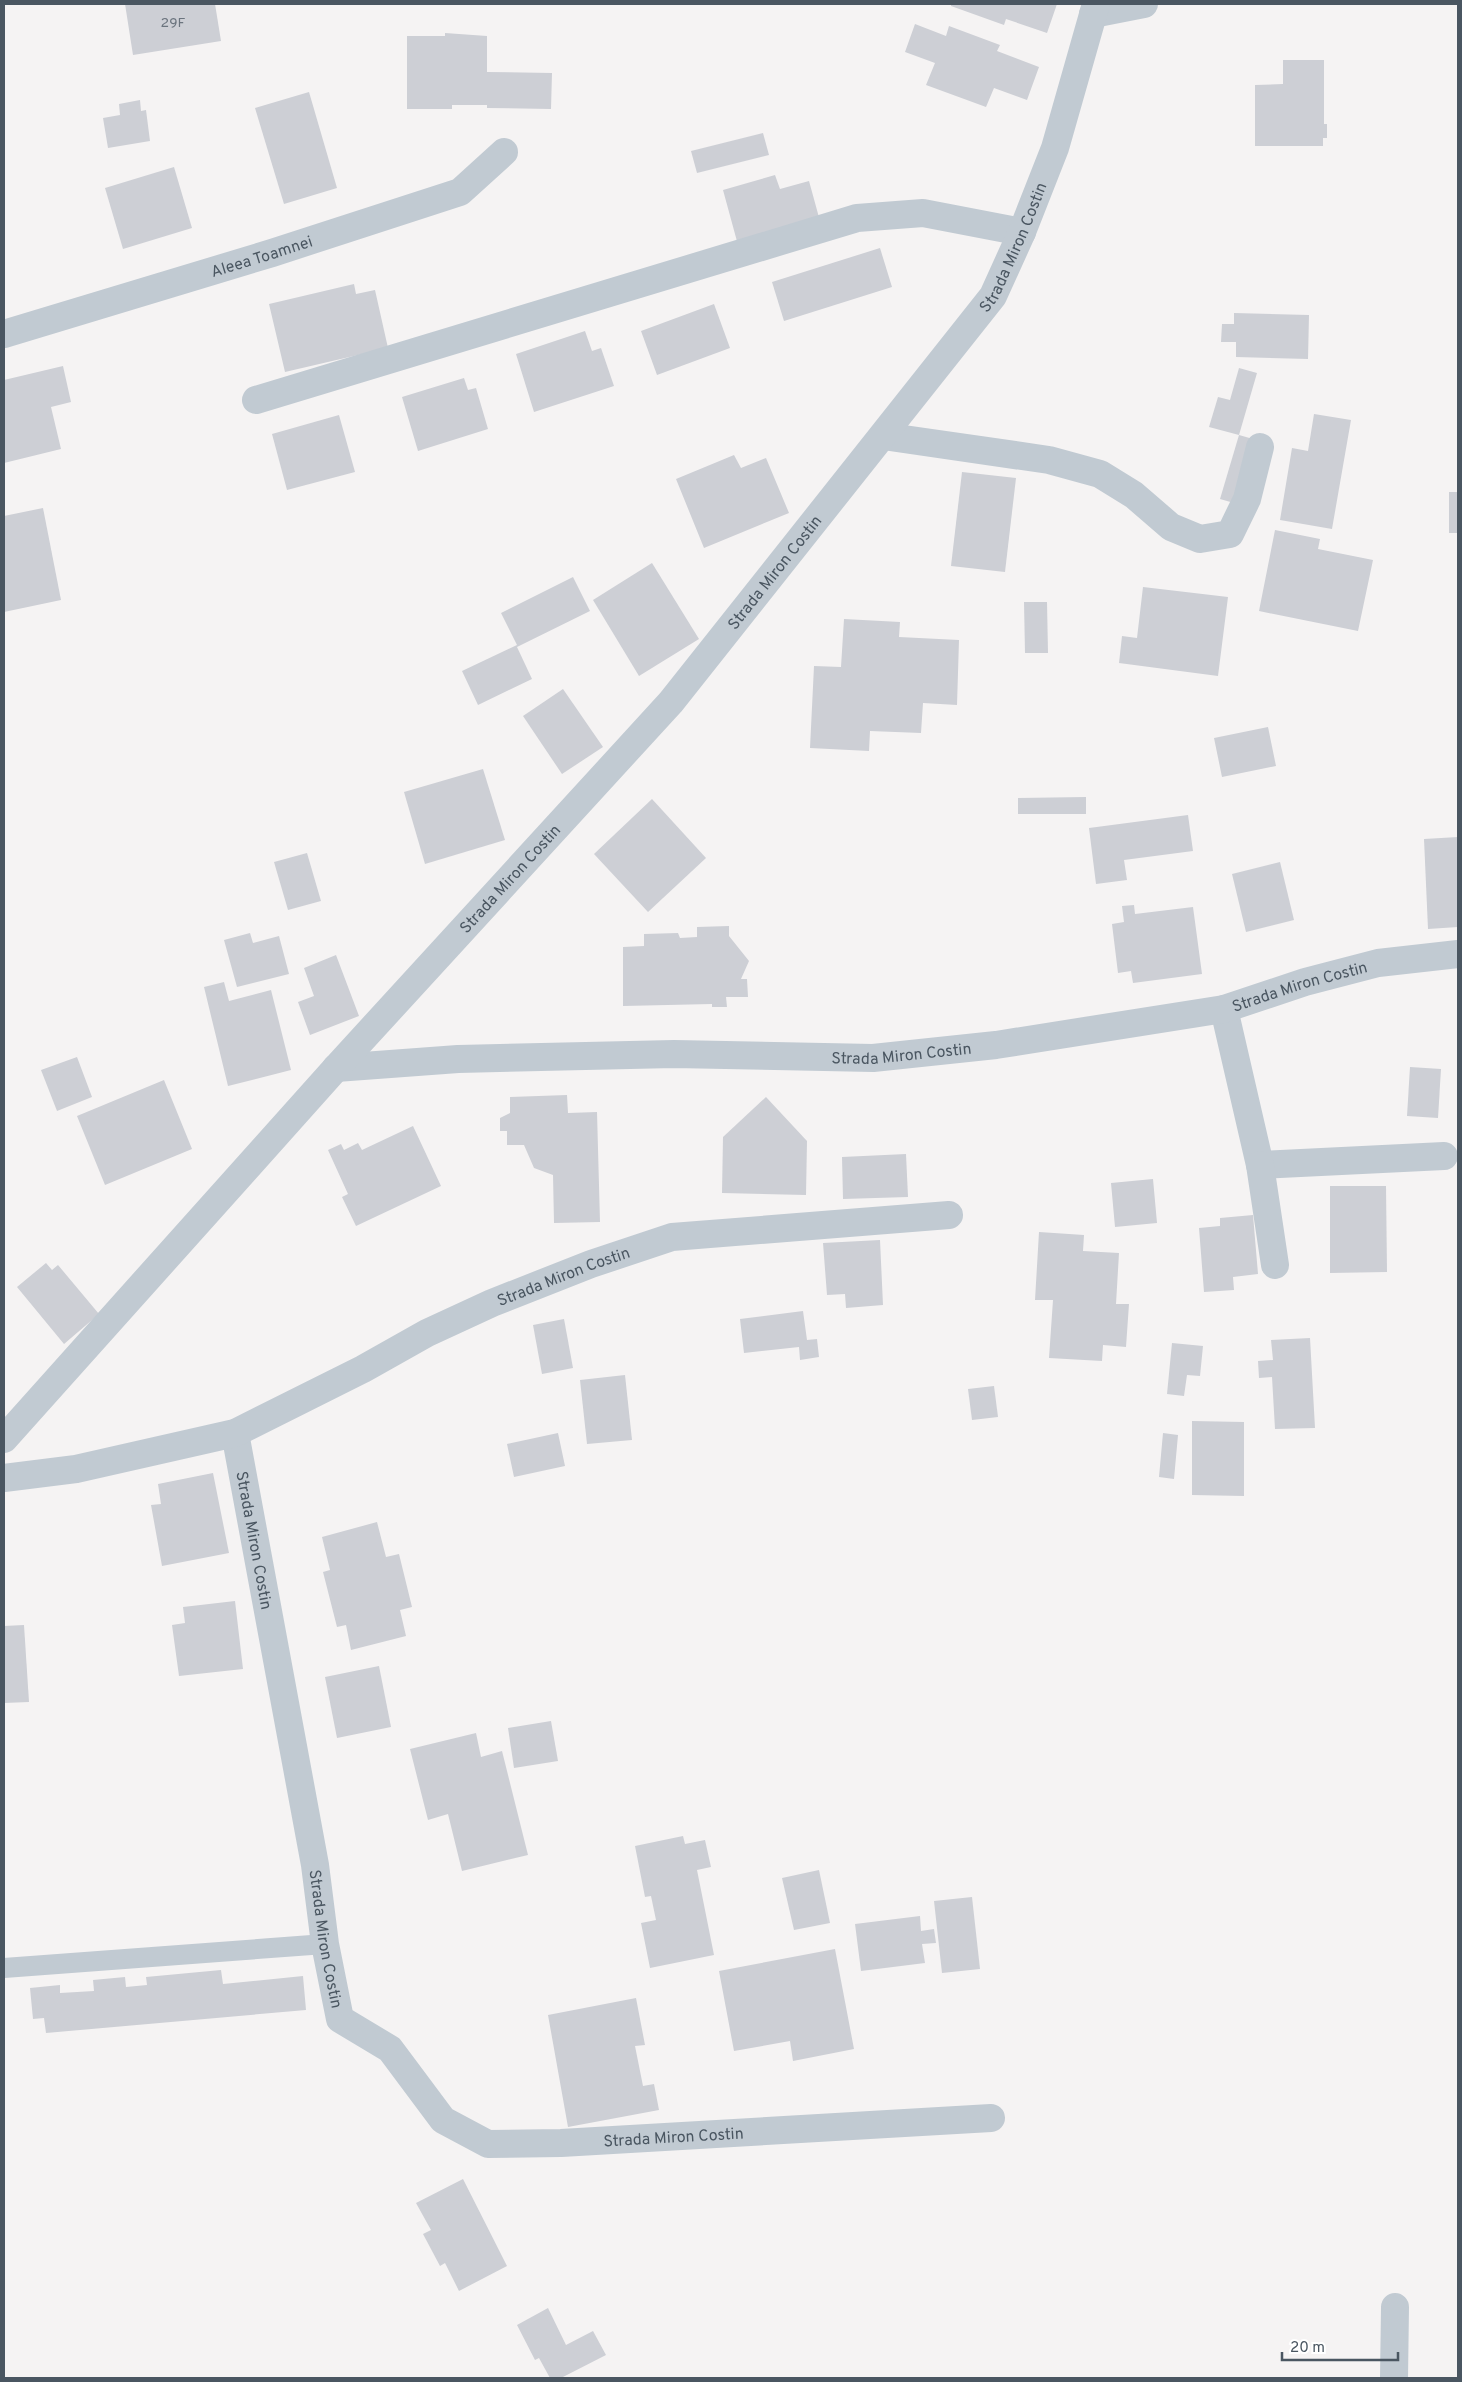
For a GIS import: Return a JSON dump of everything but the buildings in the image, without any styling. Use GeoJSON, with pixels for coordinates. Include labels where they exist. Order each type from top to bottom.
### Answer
{"type":"FeatureCollection","features":[{"type":"Feature","properties":{"kind":"street"},"geometry":{"type":"LineString","coordinates":[[1094,9],[1144,4]]}},
{"type":"Feature","properties":{"kind":"street","name":"Strada Miron Costin"},"geometry":{"type":"LineString","coordinates":[[4,1439],[336,1068],[670,702],[993,296],[1022,232],[1055,148],[1094,9]]}},
{"type":"Feature","properties":{"kind":"street","name":"Aleea Toamnei"},"geometry":{"type":"LineString","coordinates":[[4,334],[272,253],[460,192],[504,152]]}},
{"type":"Feature","properties":{"kind":"street"},"geometry":{"type":"LineString","coordinates":[[256,400],[857,218],[923,213],[1022,232]]}},
{"type":"Feature","properties":{"kind":"street"},"geometry":{"type":"LineString","coordinates":[[883,436],[1049,460],[1100,474],[1134,495],[1171,527],[1200,539],[1230,534],[1247,499],[1260,447]]}},
{"type":"Feature","properties":{"kind":"street","name":"Strada Miron Costin"},"geometry":{"type":"LineString","coordinates":[[336,1068],[458,1059],[674,1054],[873,1058],[996,1045],[1224,1009],[1305,982],[1378,963],[1458,954]]}},
{"type":"Feature","properties":{"kind":"street"},"geometry":{"type":"LineString","coordinates":[[1224,1009],[1260,1165],[1275,1265]]}},
{"type":"Feature","properties":{"kind":"street"},"geometry":{"type":"LineString","coordinates":[[1260,1165],[1444,1156]]}},
{"type":"Feature","properties":{"kind":"street","name":"Strada Miron Costin"},"geometry":{"type":"LineString","coordinates":[[4,1478],[76,1469],[235,1432],[363,1369],[427,1333],[492,1303],[591,1264],[672,1237],[949,1215]]}},
{"type":"Feature","properties":{"kind":"street","name":"Strada Miron Costin"},"geometry":{"type":"LineString","coordinates":[[235,1432],[315,1864],[325,1944],[340,2019],[390,2049],[443,2120],[488,2144],[560,2143],[991,2118]]}},
{"type":"Feature","properties":{"kind":"street"},"geometry":{"type":"LineString","coordinates":[[1394,2378],[1395,2307]]}},
{"type":"Feature","properties":{"kind":"lane"},"geometry":{"type":"LineString","coordinates":[[4,1968],[325,1944]]}}]}
